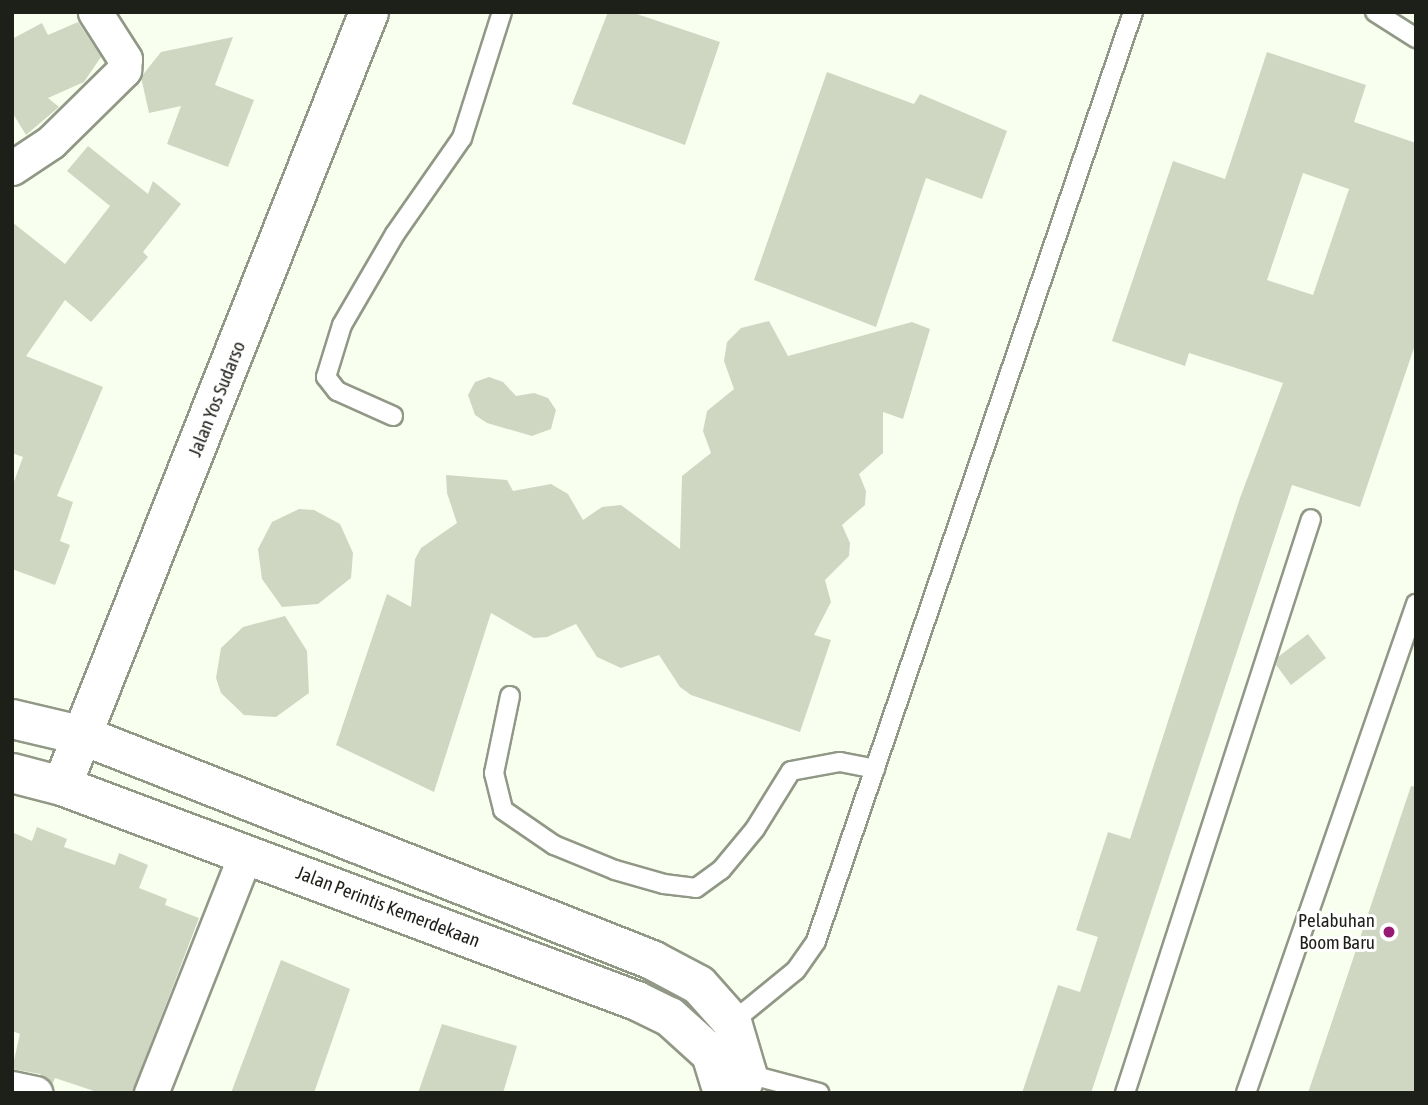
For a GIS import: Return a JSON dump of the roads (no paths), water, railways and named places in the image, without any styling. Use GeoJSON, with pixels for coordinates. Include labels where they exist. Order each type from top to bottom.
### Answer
{"type":"FeatureCollection","features":[{"type":"Feature","properties":{"kind":"main road","name":"Jalan Yos Sudarso"},"geometry":{"type":"LineString","coordinates":[[62,786],[369,12]]}},
{"type":"Feature","properties":{"kind":"main road"},"geometry":{"type":"LineString","coordinates":[[12,719],[84,736],[652,960],[699,985],[732,1022],[726,1076]]}},
{"type":"Feature","properties":{"kind":"main road","name":"Jalan Perintis Kemerdekaan"},"geometry":{"type":"LineString","coordinates":[[12,773],[62,786],[637,1000],[670,1017],[726,1076]]}},
{"type":"Feature","properties":{"kind":"main road"},"geometry":{"type":"LineString","coordinates":[[336,887],[352,841]]}},
{"type":"Feature","properties":{"kind":"street"},"geometry":{"type":"LineString","coordinates":[[12,167],[51,142],[124,70],[125,58],[95,12]]}},
{"type":"Feature","properties":{"kind":"street"},"geometry":{"type":"LineString","coordinates":[[151,1093],[246,853]]}},
{"type":"Feature","properties":{"kind":"street"},"geometry":{"type":"LineString","coordinates":[[12,1088],[35,1093]]}},
{"type":"Feature","properties":{"kind":"lane"},"geometry":{"type":"LineString","coordinates":[[393,416],[337,391],[326,377],[342,325],[395,234],[461,138],[502,12]]}},
{"type":"Feature","properties":{"kind":"lane"},"geometry":{"type":"LineString","coordinates":[[819,1093],[726,1076],[732,1022],[796,970],[816,941],[1133,12]]}},
{"type":"Feature","properties":{"kind":"lane"},"geometry":{"type":"LineString","coordinates":[[1375,12],[1416,38]]}},
{"type":"Feature","properties":{"kind":"lane"},"geometry":{"type":"LineString","coordinates":[[1125,1093],[1311,519]]}},
{"type":"Feature","properties":{"kind":"lane"},"geometry":{"type":"LineString","coordinates":[[1246,1093],[1416,604]]}},
{"type":"Feature","properties":{"kind":"lane"},"geometry":{"type":"LineString","coordinates":[[510,696],[494,773],[503,810],[554,845],[615,870],[664,884],[696,888],[721,870],[755,829],[791,771],[840,762],[875,769]]}},
{"type":"Feature","properties":{"kind":"place","name":"Pelabuhan Boom Baru"},"geometry":{"type":"Point","coordinates":[1389,932]}}]}
